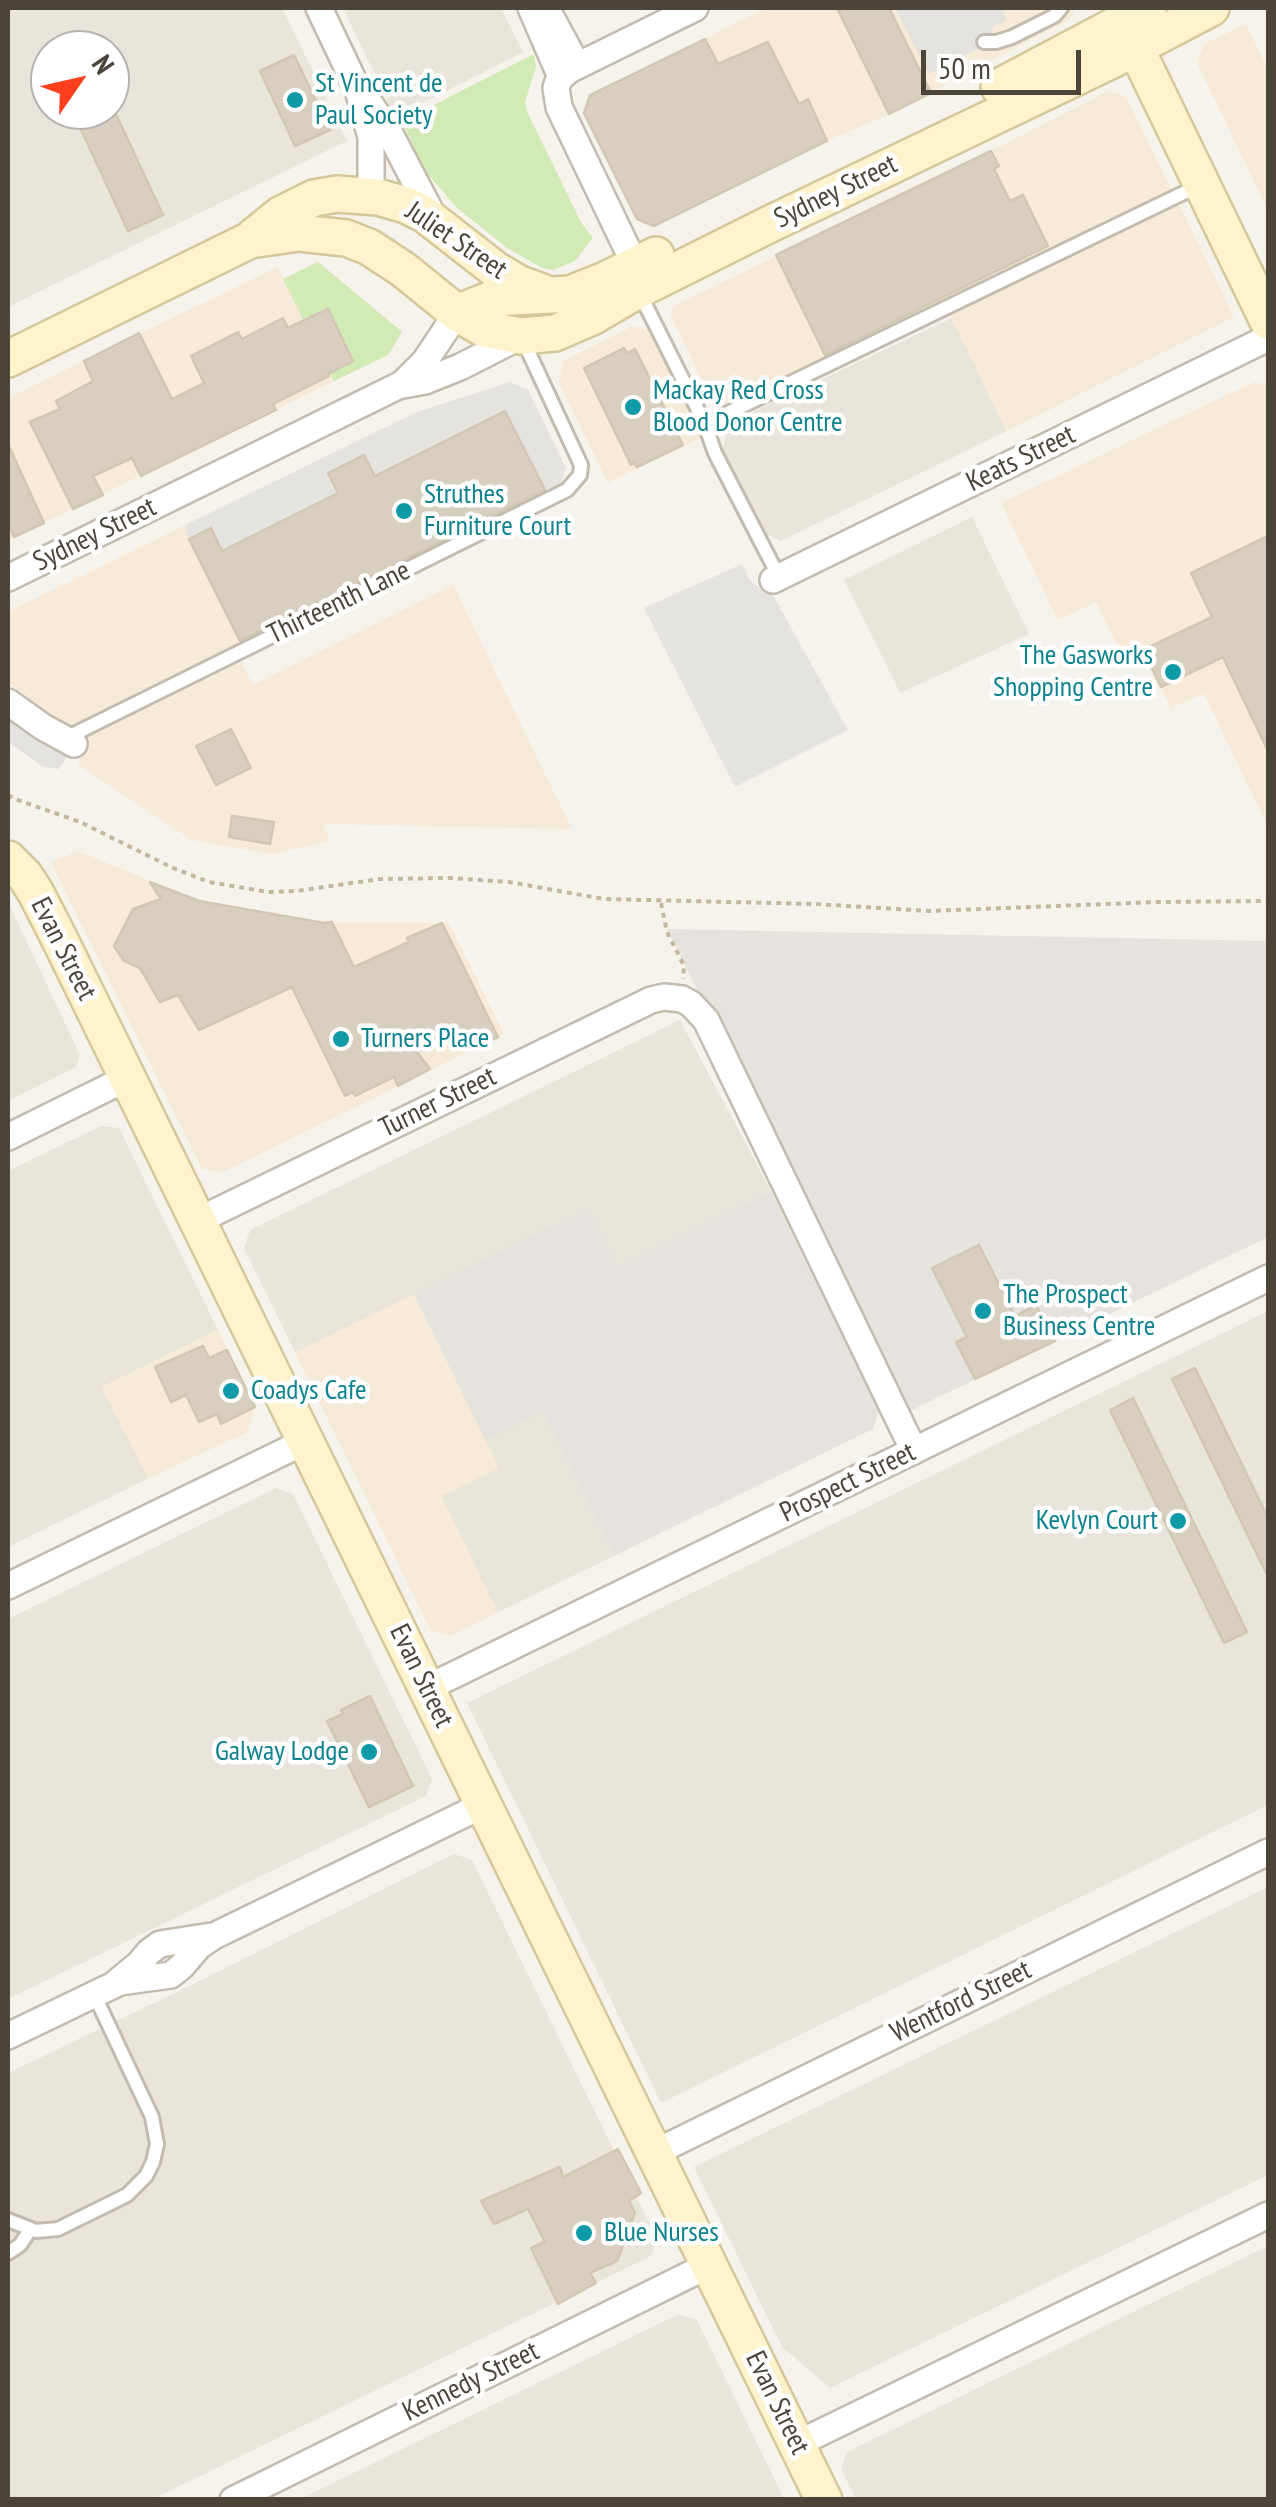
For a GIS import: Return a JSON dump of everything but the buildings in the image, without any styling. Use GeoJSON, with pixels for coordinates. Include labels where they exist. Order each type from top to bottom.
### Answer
{"type":"FeatureCollection","features":[{"type":"Feature","properties":{"kind":"street"},"geometry":{"type":"LineString","coordinates":[[318,8],[358,90],[371,137],[371,196],[379,225],[419,263],[448,306],[425,361],[398,386]]}},
{"type":"Feature","properties":{"kind":"street"},"geometry":{"type":"LineString","coordinates":[[532,8],[537,25],[569,71]]}},
{"type":"Feature","properties":{"kind":"street"},"geometry":{"type":"LineString","coordinates":[[545,8],[569,71]]}},
{"type":"Feature","properties":{"kind":"street"},"geometry":{"type":"LineString","coordinates":[[636,278],[555,92],[569,71],[695,8]]}},
{"type":"Feature","properties":{"kind":"street","name":"Sydney Street"},"geometry":{"type":"LineString","coordinates":[[448,306],[484,328],[521,336],[570,328],[636,278],[1002,86],[1137,20],[1212,8]]}},
{"type":"Feature","properties":{"kind":"street"},"geometry":{"type":"LineString","coordinates":[[1137,20],[1202,184],[1268,321]]}},
{"type":"Feature","properties":{"kind":"street"},"geometry":{"type":"LineString","coordinates":[[1137,20],[1268,266]]}},
{"type":"Feature","properties":{"kind":"street"},"geometry":{"type":"LineString","coordinates":[[358,90],[386,127],[438,224]]}},
{"type":"Feature","properties":{"kind":"street","name":"Juliet Street"},"geometry":{"type":"LineString","coordinates":[[8,359],[250,240],[280,215],[306,201],[336,194],[371,196],[406,205],[438,224],[503,274],[554,295]]}},
{"type":"Feature","properties":{"kind":"street","name":"Juliet Street"},"geometry":{"type":"LineString","coordinates":[[250,240],[299,233],[346,238],[383,255],[448,306]]}},
{"type":"Feature","properties":{"kind":"street","name":"Sydney Street"},"geometry":{"type":"LineString","coordinates":[[448,306],[575,292],[636,278]]}},
{"type":"Feature","properties":{"kind":"street"},"geometry":{"type":"LineString","coordinates":[[398,386],[445,373],[521,336]]}},
{"type":"Feature","properties":{"kind":"street","name":"Keats Street"},"geometry":{"type":"LineString","coordinates":[[776,578],[1268,338]]}},
{"type":"Feature","properties":{"kind":"street","name":"Sydney Street"},"geometry":{"type":"LineString","coordinates":[[8,578],[398,386]]}},
{"type":"Feature","properties":{"kind":"street","name":"Thirteenth Lane"},"geometry":{"type":"LineString","coordinates":[[8,702],[69,742]]}},
{"type":"Feature","properties":{"kind":"street","name":"Evan Street"},"geometry":{"type":"LineString","coordinates":[[8,859],[26,876],[36,893],[128,1078],[824,2500]]}},
{"type":"Feature","properties":{"kind":"street"},"geometry":{"type":"LineString","coordinates":[[682,998],[706,1020],[914,1451]]}},
{"type":"Feature","properties":{"kind":"street","name":"Turner Street"},"geometry":{"type":"LineString","coordinates":[[197,1221],[650,1000],[682,998]]}},
{"type":"Feature","properties":{"kind":"street"},"geometry":{"type":"LineString","coordinates":[[8,1137],[128,1078]]}},
{"type":"Feature","properties":{"kind":"street","name":"Prospect Street"},"geometry":{"type":"LineString","coordinates":[[427,1688],[1268,1278]]}},
{"type":"Feature","properties":{"kind":"street"},"geometry":{"type":"LineString","coordinates":[[8,1586],[306,1441]]}},
{"type":"Feature","properties":{"kind":"street"},"geometry":{"type":"LineString","coordinates":[[8,2036],[103,1990],[130,1980],[171,1975],[199,1946],[222,1932],[484,1805]]}},
{"type":"Feature","properties":{"kind":"street","name":"Wentford Street"},"geometry":{"type":"LineString","coordinates":[[654,2152],[1268,1852]]}},
{"type":"Feature","properties":{"kind":"street"},"geometry":{"type":"LineString","coordinates":[[797,2444],[1268,2214]]}},
{"type":"Feature","properties":{"kind":"street","name":"Kennedy Street"},"geometry":{"type":"LineString","coordinates":[[233,2500],[709,2265]]}},
{"type":"Feature","properties":{"kind":"lane"},"geometry":{"type":"LineString","coordinates":[[984,42],[1012,37],[1054,16],[1060,8]]}},
{"type":"Feature","properties":{"kind":"lane"},"geometry":{"type":"LineString","coordinates":[[705,424],[1202,184]]}},
{"type":"Feature","properties":{"kind":"lane"},"geometry":{"type":"LineString","coordinates":[[636,278],[776,578]]}},
{"type":"Feature","properties":{"kind":"lane","name":"Thirteenth Lane"},"geometry":{"type":"LineString","coordinates":[[69,742],[567,490],[580,475],[581,465],[521,336]]}},
{"type":"Feature","properties":{"kind":"lane"},"geometry":{"type":"LineString","coordinates":[[8,2220],[30,2230],[58,2229],[127,2194],[146,2176],[156,2156],[152,2117],[103,1990]]}},
{"type":"Feature","properties":{"kind":"lane"},"geometry":{"type":"LineString","coordinates":[[8,2254],[20,2246],[30,2230]]}},
{"type":"Feature","properties":{"kind":"path"},"geometry":{"type":"LineString","coordinates":[[8,795],[80,822],[173,868],[209,882],[244,889],[296,891],[380,879],[451,878],[510,882],[604,899],[815,904],[930,912],[1268,901]]}},
{"type":"Feature","properties":{"kind":"path"},"geometry":{"type":"LineString","coordinates":[[661,902],[667,932],[684,966],[682,998]]}},
{"type":"Feature","properties":{"kind":"shaded area"},"geometry":{"type":"Polygon","coordinates":[[[8,8],[282,8],[347,141],[8,307],[8,8]]]}},
{"type":"Feature","properties":{"kind":"shaded area"},"geometry":{"type":"Polygon","coordinates":[[[343,8],[501,8],[523,52],[395,117],[343,8]]]}},
{"type":"Feature","properties":{"kind":"shaded area"},"geometry":{"type":"Polygon","coordinates":[[[767,8],[1073,8],[1073,15],[889,114],[654,226],[637,219],[584,113],[590,95],[767,8]]]}},
{"type":"Feature","properties":{"kind":"shaded area"},"geometry":{"type":"Polygon","coordinates":[[[895,8],[1001,8],[1007,20],[993,27],[988,44],[929,74],[895,8]]]}},
{"type":"Feature","properties":{"kind":"shaded area"},"geometry":{"type":"Polygon","coordinates":[[[1246,24],[1268,70],[1268,210],[1197,63],[1204,44],[1246,24]]]}},
{"type":"Feature","properties":{"kind":"shaded area"},"geometry":{"type":"Polygon","coordinates":[[[1109,91],[1126,97],[1234,317],[1007,431],[942,300],[716,409],[670,314],[674,306],[1109,91]]]}},
{"type":"Feature","properties":{"kind":"shaded area"},"geometry":{"type":"Polygon","coordinates":[[[318,262],[402,332],[388,355],[8,540],[8,398],[277,267],[284,279],[318,262]]]}},
{"type":"Feature","properties":{"kind":"shaded area"},"geometry":{"type":"Polygon","coordinates":[[[952,318],[1007,431],[781,541],[764,533],[720,447],[724,445],[729,423],[952,318]]]}},
{"type":"Feature","properties":{"kind":"shaded area"},"geometry":{"type":"Polygon","coordinates":[[[633,326],[649,330],[702,437],[608,483],[559,382],[563,361],[633,326]]]}},
{"type":"Feature","properties":{"kind":"shaded area"},"geometry":{"type":"Polygon","coordinates":[[[510,382],[528,390],[566,468],[560,485],[545,490],[505,411],[375,476],[364,455],[329,473],[338,493],[222,551],[211,529],[189,539],[185,525],[417,412],[510,382]]]}},
{"type":"Feature","properties":{"kind":"shaded area"},"geometry":{"type":"Polygon","coordinates":[[[1254,382],[1268,385],[1268,826],[1204,694],[1171,708],[1143,651],[1124,659],[1096,602],[1058,620],[1001,503],[1254,382]]]}},
{"type":"Feature","properties":{"kind":"shaded area"},"geometry":{"type":"Polygon","coordinates":[[[972,517],[1029,634],[900,693],[844,580],[972,517]]]}},
{"type":"Feature","properties":{"kind":"shaded area"},"geometry":{"type":"Polygon","coordinates":[[[185,525],[241,642],[67,727],[8,682],[8,612],[185,525]]]}},
{"type":"Feature","properties":{"kind":"shaded area"},"geometry":{"type":"Polygon","coordinates":[[[742,564],[751,582],[774,597],[848,730],[735,787],[644,608],[742,564]]]}},
{"type":"Feature","properties":{"kind":"shaded area"},"geometry":{"type":"Polygon","coordinates":[[[453,585],[572,829],[323,824],[330,841],[271,854],[192,840],[78,765],[88,737],[241,662],[253,685],[453,585]]]}},
{"type":"Feature","properties":{"kind":"shaded area"},"geometry":{"type":"Polygon","coordinates":[[[8,702],[74,744],[59,769],[44,767],[8,742],[8,702]]]}},
{"type":"Feature","properties":{"kind":"shaded area"},"geometry":{"type":"Polygon","coordinates":[[[78,851],[199,901],[323,923],[449,923],[504,1034],[223,1172],[202,1169],[51,862],[78,851]]]}},
{"type":"Feature","properties":{"kind":"shaded area"},"geometry":{"type":"Polygon","coordinates":[[[8,902],[80,1055],[76,1067],[8,1101],[8,902]]]}},
{"type":"Feature","properties":{"kind":"shaded area"},"geometry":{"type":"Polygon","coordinates":[[[667,929],[1268,941],[1268,1237],[904,1414],[667,929]]]}},
{"type":"Feature","properties":{"kind":"shaded area"},"geometry":{"type":"Polygon","coordinates":[[[680,1020],[771,1191],[616,1267],[588,1210],[543,1410],[614,1556],[455,1633],[431,1630],[244,1248],[250,1230],[680,1020]]]}},
{"type":"Feature","properties":{"kind":"shaded area"},"geometry":{"type":"Polygon","coordinates":[[[101,1126],[119,1128],[218,1330],[102,1388],[190,1458],[8,1547],[8,1171],[101,1126]]]}},
{"type":"Feature","properties":{"kind":"shaded area"},"geometry":{"type":"Polygon","coordinates":[[[771,1191],[879,1411],[873,1429],[614,1556],[543,1411],[485,1439],[414,1294],[588,1209],[617,1266],[771,1191]]]}},
{"type":"Feature","properties":{"kind":"shaded area"},"geometry":{"type":"Polygon","coordinates":[[[414,1294],[499,1468],[441,1496],[498,1612],[449,1636],[431,1630],[295,1352],[414,1294]]]}},
{"type":"Feature","properties":{"kind":"shaded area"},"geometry":{"type":"Polygon","coordinates":[[[1268,1311],[1268,1805],[661,2103],[467,1703],[1268,1311]]]}},
{"type":"Feature","properties":{"kind":"shaded area"},"geometry":{"type":"Polygon","coordinates":[[[218,1330],[255,1407],[248,1432],[148,1478],[101,1387],[218,1330]]]}},
{"type":"Feature","properties":{"kind":"shaded area"},"geometry":{"type":"Polygon","coordinates":[[[276,1488],[293,1494],[432,1779],[426,1796],[8,1999],[8,1619],[276,1488]]]}},
{"type":"Feature","properties":{"kind":"shaded area"},"geometry":{"type":"Polygon","coordinates":[[[454,1854],[472,1860],[657,2239],[651,2256],[153,2499],[8,2500],[8,2073],[454,1854]]]}},
{"type":"Feature","properties":{"kind":"shaded area"},"geometry":{"type":"Polygon","coordinates":[[[1268,1887],[1268,2175],[830,2388],[782,2347],[694,2167],[1268,1887]]]}},
{"type":"Feature","properties":{"kind":"shaded area"},"geometry":{"type":"Polygon","coordinates":[[[1268,2246],[1268,2499],[856,2499],[841,2469],[847,2452],[1268,2246]]]}},
{"type":"Feature","properties":{"kind":"shaded area"},"geometry":{"type":"Polygon","coordinates":[[[679,2314],[697,2320],[784,2499],[300,2499],[679,2314]]]}},
{"type":"Feature","properties":{"kind":"green space"},"geometry":{"type":"Polygon","coordinates":[[[534,54],[536,67],[525,102],[528,114],[582,224],[593,238],[575,261],[553,270],[507,248],[456,207],[425,171],[402,121],[534,54]]]}},
{"type":"Feature","properties":{"kind":"green space"},"geometry":{"type":"Polygon","coordinates":[[[318,262],[402,332],[388,355],[334,381],[283,279],[318,262]]]}},
{"type":"Feature","properties":{"kind":"place","name":"St Vincent de Paul Society"},"geometry":{"type":"Point","coordinates":[295,100]}},
{"type":"Feature","properties":{"kind":"place","name":"Mackay Red Cross Blood Donor Centre"},"geometry":{"type":"Point","coordinates":[633,407]}},
{"type":"Feature","properties":{"kind":"place","name":"Struthes Furniture Court"},"geometry":{"type":"Point","coordinates":[404,511]}},
{"type":"Feature","properties":{"kind":"place","name":"The Gasworks Shopping Centre"},"geometry":{"type":"Point","coordinates":[1173,672]}},
{"type":"Feature","properties":{"kind":"place","name":"Turners Place"},"geometry":{"type":"Point","coordinates":[341,1039]}},
{"type":"Feature","properties":{"kind":"place","name":"The Prospect Business Centre"},"geometry":{"type":"Point","coordinates":[983,1311]}},
{"type":"Feature","properties":{"kind":"place","name":"Coadys Cafe"},"geometry":{"type":"Point","coordinates":[231,1391]}},
{"type":"Feature","properties":{"kind":"place","name":"Kevlyn Court"},"geometry":{"type":"Point","coordinates":[1178,1521]}},
{"type":"Feature","properties":{"kind":"place","name":"Galway Lodge"},"geometry":{"type":"Point","coordinates":[369,1752]}},
{"type":"Feature","properties":{"kind":"place","name":"Blue Nurses"},"geometry":{"type":"Point","coordinates":[584,2233]}}]}
